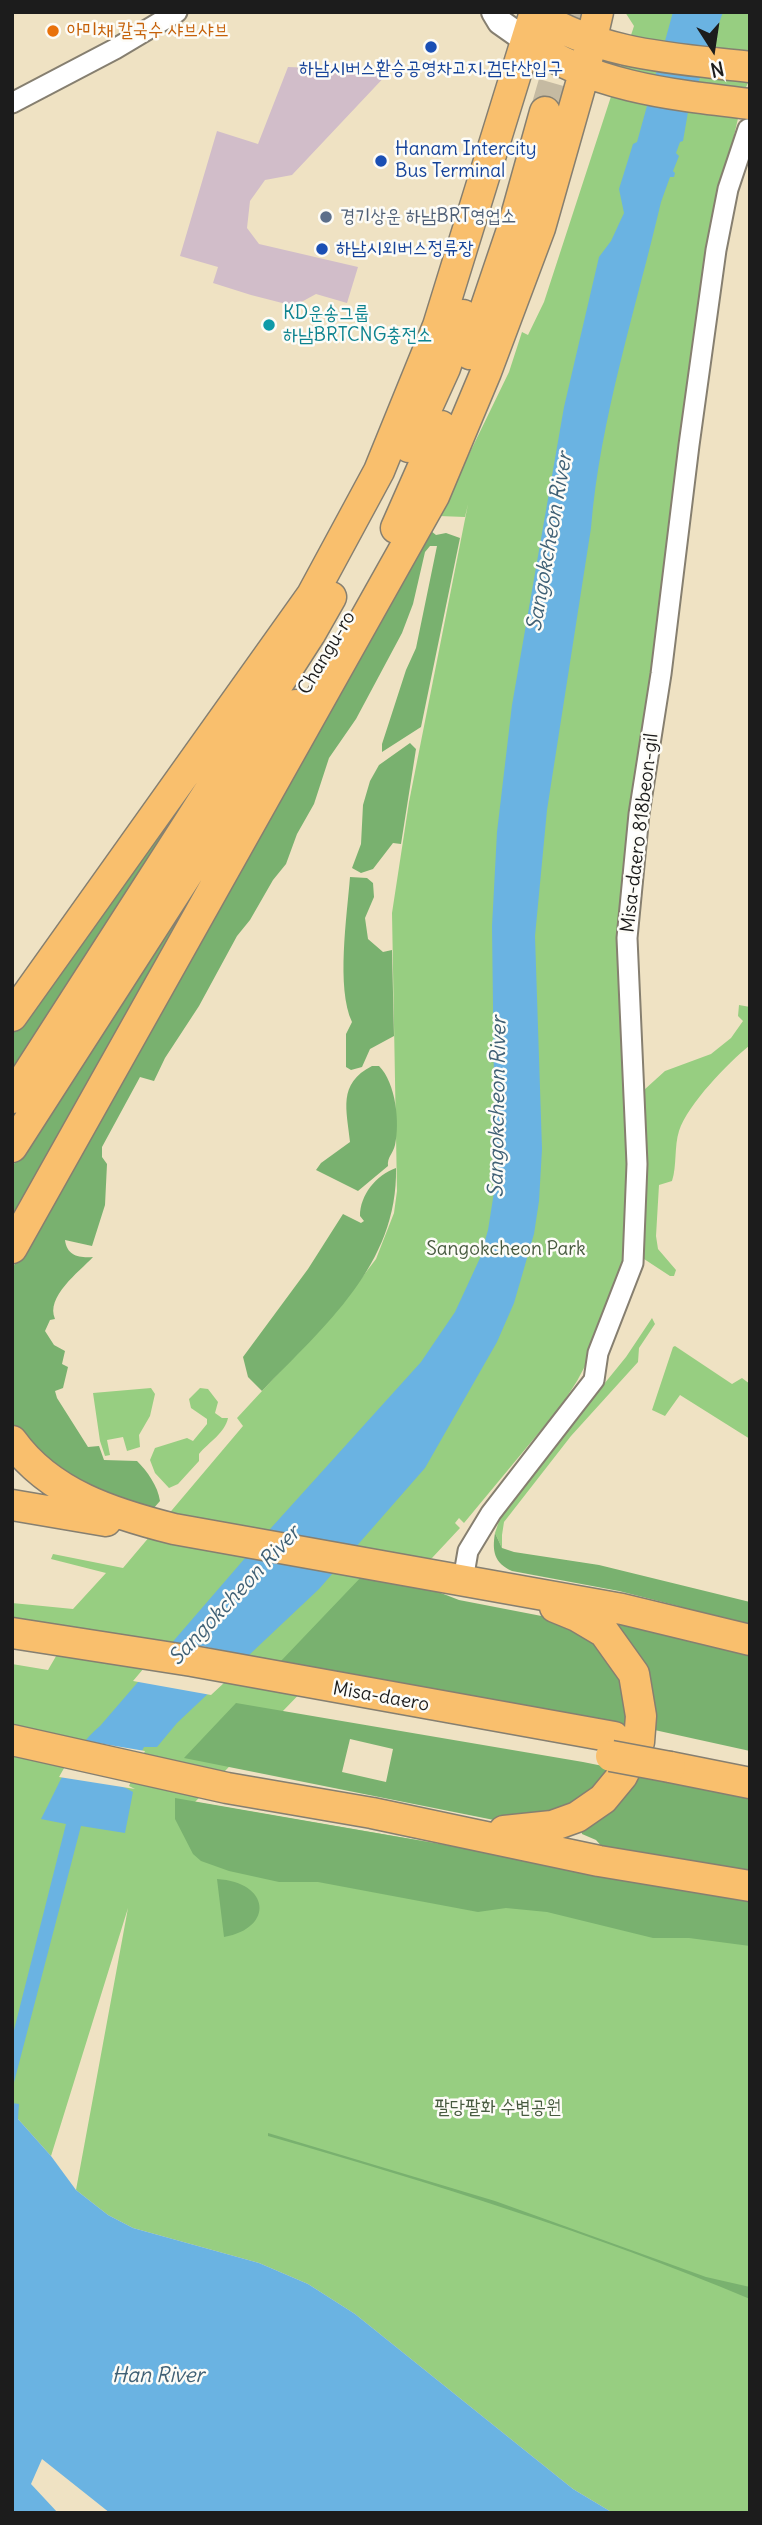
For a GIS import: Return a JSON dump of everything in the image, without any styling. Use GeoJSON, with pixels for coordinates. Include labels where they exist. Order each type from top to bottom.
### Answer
{"type":"FeatureCollection","features":[{"type":"Feature","properties":{"kind":"main road"},"geometry":{"type":"LineString","coordinates":[[12,1248],[434,496],[486,372],[540,228],[584,73],[598,12]]}},
{"type":"Feature","properties":{"kind":"main road"},"geometry":{"type":"LineString","coordinates":[[532,20],[591,42],[630,51],[747,67]]}},
{"type":"Feature","properties":{"kind":"main road"},"geometry":{"type":"LineString","coordinates":[[532,20],[554,59],[584,73],[744,112]]}},
{"type":"Feature","properties":{"kind":"main road"},"geometry":{"type":"LineString","coordinates":[[12,1016],[312,595],[379,471],[438,326],[532,20]]}},
{"type":"Feature","properties":{"kind":"main road","name":"Changu-ro"},"geometry":{"type":"LineString","coordinates":[[12,1098],[310,634],[378,512],[444,368],[535,109],[513,227],[481,327],[448,412],[371,578],[318,670],[12,1147]]}},
{"type":"Feature","properties":{"kind":"main road"},"geometry":{"type":"LineString","coordinates":[[12,1441],[22,1455],[62,1489],[161,1526]]}},
{"type":"Feature","properties":{"kind":"main road"},"geometry":{"type":"LineString","coordinates":[[12,1505],[117,1523],[161,1526],[509,1588],[622,1609],[750,1640]]}},
{"type":"Feature","properties":{"kind":"main road"},"geometry":{"type":"LineString","coordinates":[[474,1834],[552,1826],[578,1817],[603,1799],[622,1776],[639,1742],[641,1716],[634,1674],[604,1632],[577,1616],[509,1588]]}},
{"type":"Feature","properties":{"kind":"main road","name":"Misa-daero"},"geometry":{"type":"LineString","coordinates":[[12,1633],[34,1649],[167,1674],[327,1697],[671,1757],[750,1765]]}},
{"type":"Feature","properties":{"kind":"main road"},"geometry":{"type":"LineString","coordinates":[[12,1740],[227,1788],[474,1834],[599,1861],[750,1886]]}},
{"type":"Feature","properties":{"kind":"main road"},"geometry":{"type":"LineString","coordinates":[[12,1750],[72,1754]]}},
{"type":"Feature","properties":{"kind":"main road","name":"Misa-daero"},"geometry":{"type":"LineString","coordinates":[[671,1757],[750,1783]]}},
{"type":"Feature","properties":{"kind":"street"},"geometry":{"type":"LineString","coordinates":[[12,103],[116,49],[177,12]]}},
{"type":"Feature","properties":{"kind":"street"},"geometry":{"type":"LineString","coordinates":[[494,12],[500,22],[532,20]]}},
{"type":"Feature","properties":{"kind":"street","name":"Misa-daero 818beon-gil"},"geometry":{"type":"LineString","coordinates":[[463,1580],[468,1551],[491,1513],[594,1380],[598,1353],[633,1263],[637,1164],[627,938],[639,814],[663,660],[716,250],[744,112]]}},
{"type":"Feature","properties":{"kind":"shaded area"},"geometry":{"type":"Polygon","coordinates":[[[288,67],[390,71],[292,175],[265,180],[250,201],[247,228],[259,244],[358,267],[347,303],[316,294],[294,306],[251,295],[213,283],[218,267],[180,256],[217,131],[258,144],[288,67]]]}},
{"type":"Feature","properties":{"kind":"green space"},"geometry":{"type":"Polygon","coordinates":[[[625,12],[750,12],[750,78],[744,92],[723,184],[645,729],[640,739],[634,781],[630,1178],[624,1274],[592,1353],[561,1406],[464,1523],[459,1518],[455,1523],[460,1528],[432,1558],[426,1558],[396,1594],[195,1802],[750,1897],[750,2513],[613,2513],[573,2489],[355,2314],[308,2284],[259,2263],[133,2228],[108,2215],[76,2190],[128,1908],[51,2156],[18,2119],[12,2118],[12,1664],[48,1670],[73,1627],[12,1618],[12,1603],[73,1609],[106,1573],[51,1559],[53,1554],[123,1568],[243,1426],[237,1418],[338,1309],[376,1259],[394,1213],[397,1191],[392,913],[409,802],[468,504],[465,517],[439,516],[509,372],[522,332],[528,335],[544,302],[634,26],[625,12]]]}},
{"type":"Feature","properties":{"kind":"green space"},"geometry":{"type":"Polygon","coordinates":[[[431,531],[436,535],[446,533],[460,538],[421,727],[382,752],[382,744],[406,670],[416,648],[437,546],[430,546],[425,552],[413,604],[402,633],[356,719],[329,758],[314,804],[297,834],[286,864],[237,936],[154,1081],[140,1077],[102,1147],[102,1157],[107,1164],[105,1205],[92,1246],[65,1240],[71,1253],[93,1257],[59,1294],[53,1311],[55,1319],[50,1320],[45,1331],[54,1345],[65,1351],[62,1364],[68,1367],[63,1388],[55,1391],[57,1398],[88,1447],[99,1446],[104,1460],[137,1461],[152,1479],[160,1501],[153,1509],[91,1495],[12,1432],[12,1269],[431,531]]]}},
{"type":"Feature","properties":{"kind":"green space"},"geometry":{"type":"Polygon","coordinates":[[[257,691],[12,1077],[12,1028],[257,691]]]}},
{"type":"Feature","properties":{"kind":"green space"},"geometry":{"type":"Polygon","coordinates":[[[410,743],[416,749],[401,844],[393,843],[373,869],[361,873],[352,868],[361,844],[363,805],[370,781],[379,765],[410,743]]]}},
{"type":"Feature","properties":{"kind":"green space"},"geometry":{"type":"Polygon","coordinates":[[[244,805],[12,1233],[12,1167],[244,805]]]}},
{"type":"Feature","properties":{"kind":"green space"},"geometry":{"type":"Polygon","coordinates":[[[350,877],[367,878],[373,883],[374,897],[365,918],[368,939],[383,952],[392,950],[394,1036],[370,1049],[362,1067],[351,1070],[346,1067],[346,1034],[352,1022],[347,1008],[344,971],[350,877]]]}},
{"type":"Feature","properties":{"kind":"green space"},"geometry":{"type":"Polygon","coordinates":[[[739,1005],[750,1007],[750,1045],[720,1073],[691,1109],[679,1131],[672,1181],[659,1185],[656,1236],[658,1249],[676,1270],[674,1276],[670,1276],[641,1257],[645,1191],[644,1090],[665,1071],[711,1054],[731,1038],[743,1021],[738,1016],[739,1005]]]}},
{"type":"Feature","properties":{"kind":"green space"},"geometry":{"type":"Polygon","coordinates":[[[372,1066],[379,1066],[385,1073],[393,1093],[397,1115],[396,1136],[388,1166],[358,1191],[316,1170],[321,1163],[350,1142],[346,1109],[349,1090],[353,1081],[372,1066]]]}},
{"type":"Feature","properties":{"kind":"green space"},"geometry":{"type":"Polygon","coordinates":[[[396,1168],[393,1203],[385,1235],[371,1264],[332,1317],[262,1391],[248,1377],[243,1357],[308,1269],[343,1214],[361,1223],[364,1221],[360,1216],[366,1193],[382,1176],[396,1168]]]}},
{"type":"Feature","properties":{"kind":"green space"},"geometry":{"type":"Polygon","coordinates":[[[652,1318],[655,1324],[639,1348],[638,1362],[571,1436],[504,1522],[502,1548],[495,1533],[499,1521],[521,1486],[626,1357],[652,1318]]]}},
{"type":"Feature","properties":{"kind":"green space"},"geometry":{"type":"Polygon","coordinates":[[[675,1346],[732,1384],[742,1378],[750,1384],[750,1439],[680,1395],[665,1416],[652,1410],[675,1346]]]}},
{"type":"Feature","properties":{"kind":"green space"},"geometry":{"type":"Polygon","coordinates":[[[151,1388],[155,1394],[150,1416],[139,1435],[140,1447],[127,1451],[123,1437],[107,1440],[110,1455],[105,1456],[100,1441],[93,1393],[151,1388]]]}},
{"type":"Feature","properties":{"kind":"green space"},"geometry":{"type":"Polygon","coordinates":[[[200,1388],[208,1389],[218,1402],[215,1413],[222,1418],[228,1418],[220,1433],[199,1454],[199,1461],[178,1484],[169,1488],[155,1473],[150,1460],[155,1448],[187,1438],[193,1441],[207,1424],[207,1419],[191,1408],[189,1399],[200,1388]]]}},
{"type":"Feature","properties":{"kind":"green space"},"geometry":{"type":"Polygon","coordinates":[[[495,1533],[502,1548],[514,1552],[599,1565],[750,1602],[750,1629],[619,1591],[512,1571],[501,1564],[496,1556],[495,1533]]]}},
{"type":"Feature","properties":{"kind":"green space"},"geometry":{"type":"Polygon","coordinates":[[[364,1574],[428,1588],[459,1600],[557,1619],[614,1656],[633,1726],[280,1662],[364,1574]]]}},
{"type":"Feature","properties":{"kind":"green space"},"geometry":{"type":"Polygon","coordinates":[[[610,1620],[750,1653],[750,1751],[650,1729],[637,1653],[610,1620]]]}},
{"type":"Feature","properties":{"kind":"green space"},"geometry":{"type":"Polygon","coordinates":[[[236,1703],[618,1769],[581,1807],[504,1822],[184,1758],[236,1703]],[[350,1739],[342,1772],[386,1782],[393,1749],[350,1739]]]}},
{"type":"Feature","properties":{"kind":"green space"},"geometry":{"type":"Polygon","coordinates":[[[639,1773],[750,1796],[750,1874],[604,1849],[596,1840],[582,1834],[581,1829],[639,1773]]]}},
{"type":"Feature","properties":{"kind":"green space"},"geometry":{"type":"Polygon","coordinates":[[[175,1798],[750,1898],[750,1946],[689,1938],[653,1938],[547,1912],[506,1908],[478,1912],[318,1882],[279,1882],[229,1871],[201,1861],[193,1854],[175,1819],[175,1798]]]}},
{"type":"Feature","properties":{"kind":"green space"},"geometry":{"type":"Polygon","coordinates":[[[217,1879],[235,1882],[248,1888],[256,1896],[260,1906],[252,1925],[241,1932],[224,1937],[217,1879]]]}},
{"type":"Feature","properties":{"kind":"green space"},"geometry":{"type":"Polygon","coordinates":[[[268,2133],[495,2201],[706,2277],[750,2287],[750,2299],[571,2231],[451,2191],[268,2136],[268,2133]]]}},
{"type":"Feature","properties":{"kind":"water","name":"Sangokcheon River"},"geometry":{"type":"Polygon","coordinates":[[[673,12],[723,12],[688,112],[683,141],[676,153],[679,156],[673,171],[674,177],[670,177],[661,202],[602,446],[547,810],[535,936],[542,1149],[539,1201],[534,1234],[514,1303],[497,1342],[425,1468],[319,1589],[177,1723],[157,1747],[144,1747],[124,1787],[133,1792],[125,1833],[81,1826],[12,2090],[12,2038],[66,1824],[41,1819],[66,1769],[90,1735],[421,1362],[455,1312],[480,1258],[488,1230],[498,1167],[492,926],[497,832],[512,705],[564,407],[599,257],[611,241],[624,213],[619,189],[633,144],[637,142],[673,12]]]}},
{"type":"Feature","properties":{"kind":"water","name":"Han River"},"geometry":{"type":"Polygon","coordinates":[[[12,2103],[19,2104],[18,2119],[51,2156],[76,2190],[108,2215],[133,2228],[259,2263],[308,2284],[355,2314],[573,2489],[613,2513],[110,2513],[42,2459],[31,2484],[58,2513],[12,2513],[12,2103]]]}},
{"type":"Feature","properties":{"kind":"pier"},"geometry":{"type":"Polygon","coordinates":[[[166,1642],[202,1646],[252,1657],[211,1695],[133,1681],[166,1642]]]}},
{"type":"Feature","properties":{"kind":"pier"},"geometry":{"type":"Polygon","coordinates":[[[80,1740],[145,1751],[129,1786],[135,1789],[59,1777],[80,1740]]]}},
{"type":"Feature","properties":{"kind":"tunnel"},"geometry":{"type":"LineString","coordinates":[[545,112],[574,12]]}},
{"type":"Feature","properties":{"kind":"place","name":"아미채 칼국수 샤브샤브"},"geometry":{"type":"Point","coordinates":[53,31]}},
{"type":"Feature","properties":{"kind":"place","name":"하남시버스환승공영차고지.검단산입구"},"geometry":{"type":"Point","coordinates":[431,47]}},
{"type":"Feature","properties":{"kind":"place","name":"Hanam Intercity Bus Terminal"},"geometry":{"type":"Point","coordinates":[381,161]}},
{"type":"Feature","properties":{"kind":"place","name":"경기상운 하남BRT영업소"},"geometry":{"type":"Point","coordinates":[326,217]}},
{"type":"Feature","properties":{"kind":"place","name":"하남시외버스정류장"},"geometry":{"type":"Point","coordinates":[322,249]}},
{"type":"Feature","properties":{"kind":"place","name":"KD운송그룹 하남BRTCNG충전소"},"geometry":{"type":"Point","coordinates":[269,325]}},
{"type":"Feature","properties":{"kind":"park label","name":"Sangokcheon Park"},"geometry":{"type":"Point","coordinates":[506,1250]}},
{"type":"Feature","properties":{"kind":"park label","name":"팔당팔화 수변공원"},"geometry":{"type":"Point","coordinates":[498,2108]}}]}
